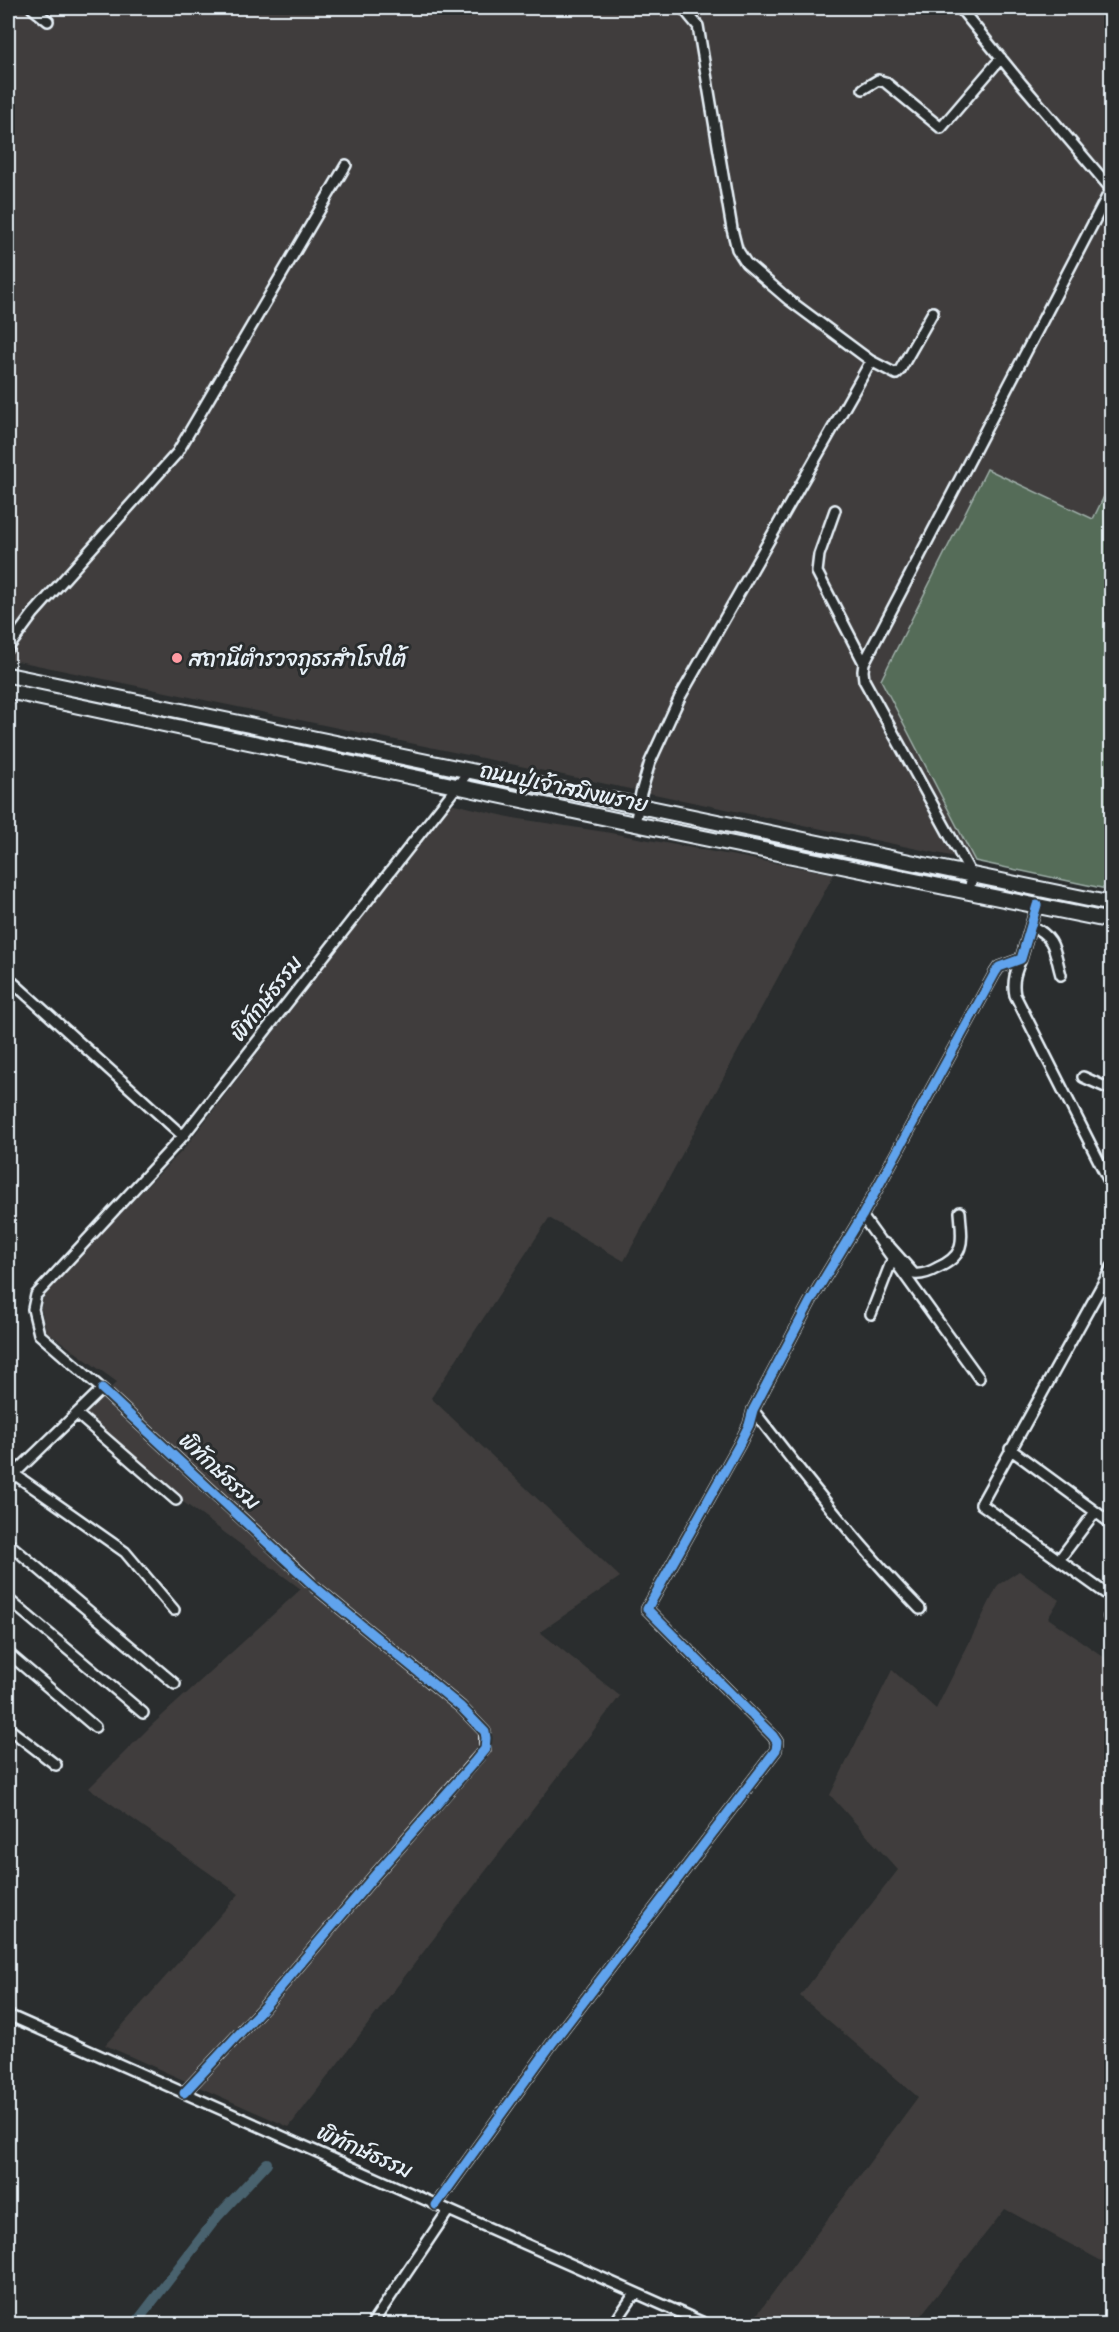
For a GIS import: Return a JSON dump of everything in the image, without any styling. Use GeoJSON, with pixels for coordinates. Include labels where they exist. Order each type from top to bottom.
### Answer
{"type":"FeatureCollection","features":[{"type":"Feature","properties":{"kind":"main road","name":"ถนนปู่เจ้าสมิงพราย"},"geometry":{"type":"LineString","coordinates":[[8,675],[1112,904]]}},
{"type":"Feature","properties":{"kind":"main road","name":"ถนนปู่เจ้าสมิงพราย"},"geometry":{"type":"LineString","coordinates":[[8,692],[635,824],[1112,921]]}},
{"type":"Feature","properties":{"kind":"main road"},"geometry":{"type":"LineString","coordinates":[[157,722],[160,708]]}},
{"type":"Feature","properties":{"kind":"street"},"geometry":{"type":"LineString","coordinates":[[32,8],[48,21]]}},
{"type":"Feature","properties":{"kind":"street"},"geometry":{"type":"LineString","coordinates":[[683,8],[698,26],[737,249],[746,263],[782,294],[871,362],[896,374],[933,312]]}},
{"type":"Feature","properties":{"kind":"street"},"geometry":{"type":"LineString","coordinates":[[960,8],[1111,190],[864,663],[864,680],[972,876],[969,891]]}},
{"type":"Feature","properties":{"kind":"street"},"geometry":{"type":"LineString","coordinates":[[863,89],[878,80],[885,82],[941,128],[1001,58]]}},
{"type":"Feature","properties":{"kind":"street"},"geometry":{"type":"LineString","coordinates":[[8,648],[33,614],[124,515],[177,453],[346,165]]}},
{"type":"Feature","properties":{"kind":"street"},"geometry":{"type":"LineString","coordinates":[[635,824],[650,762],[680,697],[871,362]]}},
{"type":"Feature","properties":{"kind":"street"},"geometry":{"type":"LineString","coordinates":[[835,510],[819,555],[817,572],[864,663]]}},
{"type":"Feature","properties":{"kind":"street","name":"พิทักษ์ธรรม"},"geometry":{"type":"LineString","coordinates":[[184,2093],[264,2007],[485,1749],[485,1732],[460,1707],[312,1584],[102,1389],[39,1334],[33,1309],[36,1295],[183,1136],[469,771]]}},
{"type":"Feature","properties":{"kind":"street"},"geometry":{"type":"LineString","coordinates":[[1037,905],[1015,975],[1013,986],[1015,995],[1112,1187]]}},
{"type":"Feature","properties":{"kind":"street"},"geometry":{"type":"LineString","coordinates":[[1031,926],[1046,933],[1050,939],[1061,975]]}},
{"type":"Feature","properties":{"kind":"street"},"geometry":{"type":"LineString","coordinates":[[436,2205],[553,2042],[776,1750],[777,1742],[773,1736],[647,1609],[739,1446],[753,1410],[810,1302],[862,1216],[995,973],[999,967],[1021,959]]}},
{"type":"Feature","properties":{"kind":"street"},"geometry":{"type":"LineString","coordinates":[[8,978],[183,1136]]}},
{"type":"Feature","properties":{"kind":"street"},"geometry":{"type":"LineString","coordinates":[[1083,1077],[1112,1090]]}},
{"type":"Feature","properties":{"kind":"street"},"geometry":{"type":"LineString","coordinates":[[879,1242],[890,1247],[914,1274],[926,1273],[953,1259],[960,1251],[960,1212]]}},
{"type":"Feature","properties":{"kind":"street"},"geometry":{"type":"LineString","coordinates":[[862,1216],[979,1378]]}},
{"type":"Feature","properties":{"kind":"street"},"geometry":{"type":"LineString","coordinates":[[871,1314],[892,1260]]}},
{"type":"Feature","properties":{"kind":"street"},"geometry":{"type":"LineString","coordinates":[[1112,1267],[981,1504],[1112,1598]]}},
{"type":"Feature","properties":{"kind":"street"},"geometry":{"type":"LineString","coordinates":[[102,1389],[11,1477],[125,1552],[174,1610]]}},
{"type":"Feature","properties":{"kind":"street"},"geometry":{"type":"LineString","coordinates":[[753,1410],[829,1507],[895,1584],[920,1609]]}},
{"type":"Feature","properties":{"kind":"street"},"geometry":{"type":"LineString","coordinates":[[77,1414],[176,1500]]}},
{"type":"Feature","properties":{"kind":"street"},"geometry":{"type":"LineString","coordinates":[[1010,1449],[1112,1524]]}},
{"type":"Feature","properties":{"kind":"street"},"geometry":{"type":"LineString","coordinates":[[1059,1560],[1095,1512]]}},
{"type":"Feature","properties":{"kind":"street"},"geometry":{"type":"LineString","coordinates":[[8,1543],[175,1684]]}},
{"type":"Feature","properties":{"kind":"street"},"geometry":{"type":"LineString","coordinates":[[8,1599],[143,1713]]}},
{"type":"Feature","properties":{"kind":"street"},"geometry":{"type":"LineString","coordinates":[[8,1653],[95,1727]]}},
{"type":"Feature","properties":{"kind":"street"},"geometry":{"type":"LineString","coordinates":[[8,1728],[56,1765]]}},
{"type":"Feature","properties":{"kind":"street","name":"พิทักษ์ธรรม"},"geometry":{"type":"LineString","coordinates":[[8,2017],[706,2325]]}},
{"type":"Feature","properties":{"kind":"street"},"geometry":{"type":"LineString","coordinates":[[372,2325],[448,2211]]}},
{"type":"Feature","properties":{"kind":"street"},"geometry":{"type":"LineString","coordinates":[[614,2325],[634,2293]]}},
{"type":"Feature","properties":{"kind":"shaded area"},"geometry":{"type":"Polygon","coordinates":[[[8,8],[1111,8],[1111,482],[1093,519],[881,680],[975,861],[8,659],[8,8]]]}},
{"type":"Feature","properties":{"kind":"shaded area"},"geometry":{"type":"Polygon","coordinates":[[[450,803],[513,818],[605,832],[834,874],[624,1261],[549,1218],[431,1398],[620,1577],[540,1632],[620,1696],[289,2127],[105,2045],[239,1894],[89,1788],[153,1724],[301,1589],[75,1422],[117,1382],[46,1331],[41,1308],[45,1289],[183,1150],[450,803]]]}},
{"type":"Feature","properties":{"kind":"shaded area"},"geometry":{"type":"Polygon","coordinates":[[[1019,1571],[1059,1600],[1048,1618],[1111,1662],[1111,2266],[1005,2209],[914,2324],[750,2324],[918,2097],[800,1996],[898,1870],[830,1795],[892,1670],[936,1709],[998,1585],[1019,1571]]]}},
{"type":"Feature","properties":{"kind":"green space"},"geometry":{"type":"Polygon","coordinates":[[[987,469],[1093,519],[1111,482],[1111,890],[975,861],[881,680],[987,469]]]}},
{"type":"Feature","properties":{"kind":"waterway"},"geometry":{"type":"LineString","coordinates":[[135,2324],[218,2216],[267,2163]]}},
{"type":"Feature","properties":{"kind":"cycle path"},"geometry":{"type":"LineString","coordinates":[[436,2205],[553,2042],[776,1750],[777,1742],[773,1736],[647,1609],[739,1445],[749,1425],[753,1410],[810,1302],[862,1216],[995,973],[999,967],[1021,959],[1037,905]]}},
{"type":"Feature","properties":{"kind":"cycle path"},"geometry":{"type":"LineString","coordinates":[[102,1389],[315,1587],[461,1707],[485,1732],[486,1738],[485,1749],[475,1761],[264,2007],[184,2093]]}},
{"type":"Feature","properties":{"kind":"place","name":"สถานีตำรวจภูธรสำโรงใต้"},"geometry":{"type":"Point","coordinates":[177,658]}}]}
